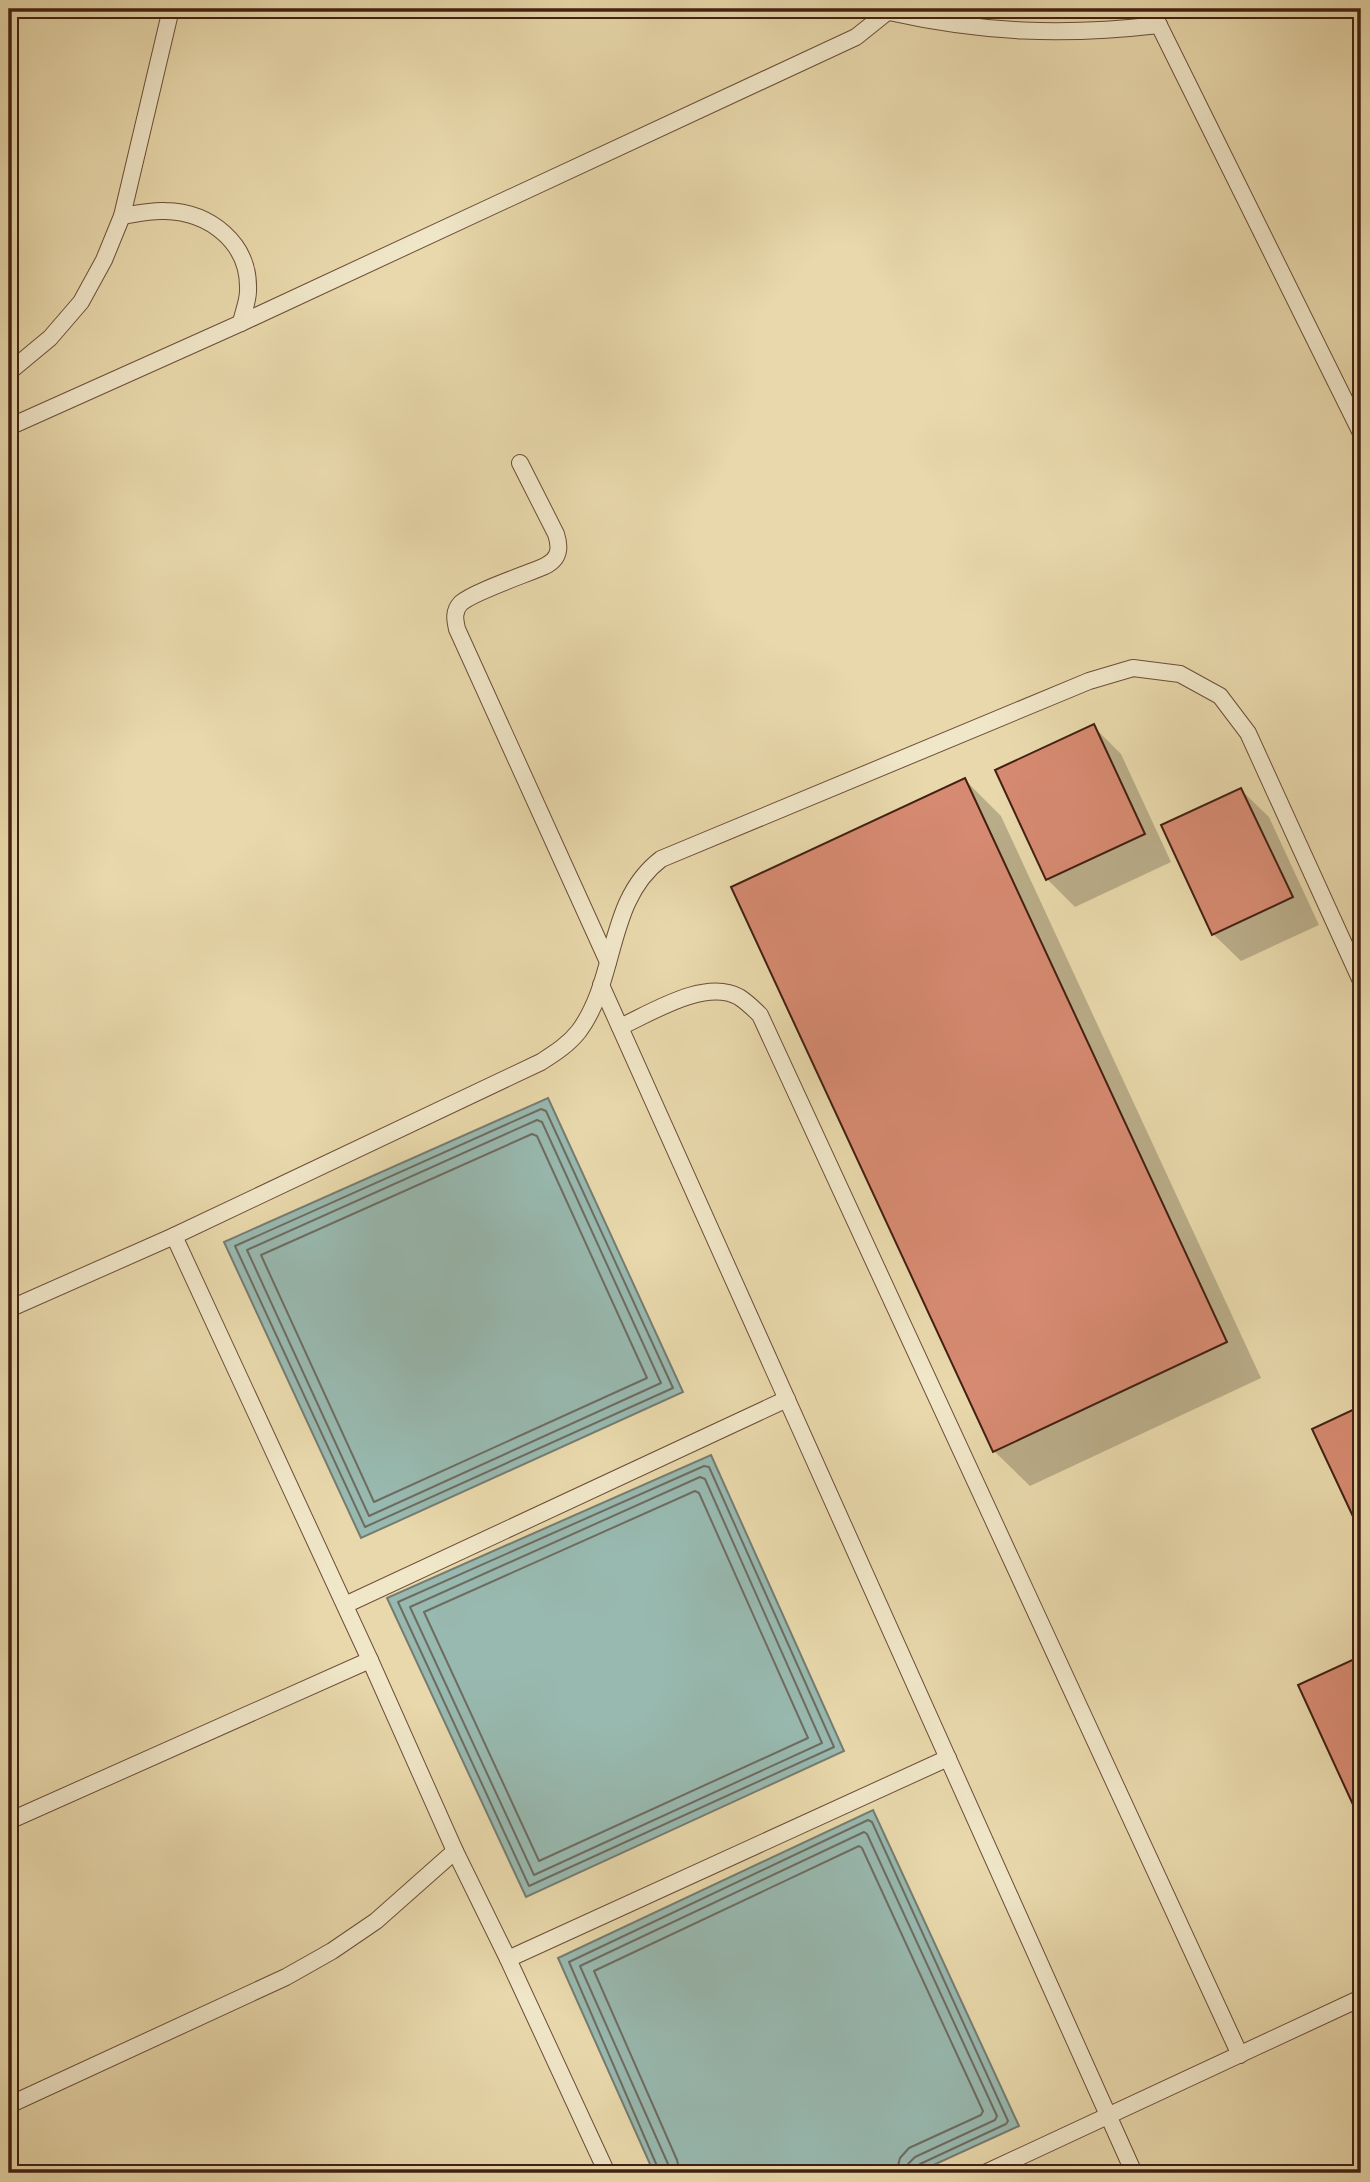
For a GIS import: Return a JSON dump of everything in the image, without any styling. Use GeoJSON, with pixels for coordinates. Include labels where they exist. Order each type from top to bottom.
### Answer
{"type":"FeatureCollection","features":[{"type":"Feature","properties":{"kind":"lane"},"geometry":{"type":"LineString","coordinates":[[9,372],[50,338],[80,302],[104,260],[122,216],[171,9]]}},
{"type":"Feature","properties":{"kind":"lane"},"geometry":{"type":"LineString","coordinates":[[1151,9],[1361,433]]}},
{"type":"Feature","properties":{"kind":"lane"},"geometry":{"type":"LineString","coordinates":[[9,427],[241,323],[856,37],[890,10],[955,25],[1023,32],[1080,32],[1159,24]]}},
{"type":"Feature","properties":{"kind":"lane"},"geometry":{"type":"LineString","coordinates":[[122,216],[163,210],[196,215],[224,232],[243,259],[248,291],[241,323]]}},
{"type":"Feature","properties":{"kind":"lane"},"geometry":{"type":"LineString","coordinates":[[520,463],[555,534],[559,554],[553,562],[545,566],[472,596],[460,604],[454,617],[457,629],[608,962]]}},
{"type":"Feature","properties":{"kind":"lane"},"geometry":{"type":"LineString","coordinates":[[9,1309],[174,1236],[541,1062],[562,1049],[579,1031],[591,1010],[625,903],[647,869],[661,859],[1089,681],[1133,668],[1180,674],[1220,696],[1248,733],[1361,981]]}},
{"type":"Feature","properties":{"kind":"lane"},"geometry":{"type":"LineString","coordinates":[[600,985],[1134,2173]]}},
{"type":"Feature","properties":{"kind":"lane"},"geometry":{"type":"LineString","coordinates":[[620,1027],[678,1000],[708,991],[737,996],[760,1015],[1240,2055]]}},
{"type":"Feature","properties":{"kind":"lane"},"geometry":{"type":"LineString","coordinates":[[174,1236],[345,1605],[455,1851],[607,2173]]}},
{"type":"Feature","properties":{"kind":"lane"},"geometry":{"type":"LineString","coordinates":[[345,1605],[787,1399]]}},
{"type":"Feature","properties":{"kind":"lane"},"geometry":{"type":"LineString","coordinates":[[9,1821],[370,1660]]}},
{"type":"Feature","properties":{"kind":"lane"},"geometry":{"type":"LineString","coordinates":[[508,1959],[948,1758]]}},
{"type":"Feature","properties":{"kind":"lane"},"geometry":{"type":"LineString","coordinates":[[9,2105],[286,1977],[332,1951],[376,1922],[455,1851]]}},
{"type":"Feature","properties":{"kind":"lane"},"geometry":{"type":"LineString","coordinates":[[985,2173],[1361,1998]]}},
{"type":"Feature","properties":{"kind":"water"},"geometry":{"type":"Polygon","coordinates":[[[548,1098],[683,1392],[361,1538],[224,1242],[548,1098]]]}},
{"type":"Feature","properties":{"kind":"water"},"geometry":{"type":"Polygon","coordinates":[[[711,1455],[844,1751],[526,1897],[387,1598],[711,1455]]]}},
{"type":"Feature","properties":{"kind":"water"},"geometry":{"type":"Polygon","coordinates":[[[873,1810],[1019,2126],[916,2173],[654,2173],[558,1958],[873,1810]]]}},
{"type":"Feature","properties":{"kind":"building"},"geometry":{"type":"Polygon","coordinates":[[[1094,724],[1145,834],[1046,880],[995,770],[1094,724]]]}},
{"type":"Feature","properties":{"kind":"building"},"geometry":{"type":"Polygon","coordinates":[[[965,778],[1227,1342],[993,1452],[731,887],[965,778]]]}},
{"type":"Feature","properties":{"kind":"building"},"geometry":{"type":"Polygon","coordinates":[[[1241,788],[1293,897],[1212,935],[1161,825],[1241,788]]]}},
{"type":"Feature","properties":{"kind":"building"},"geometry":{"type":"Polygon","coordinates":[[[1361,1406],[1361,1523],[1357,1525],[1312,1429],[1361,1406]]]}},
{"type":"Feature","properties":{"kind":"building"},"geometry":{"type":"Polygon","coordinates":[[[1361,1656],[1361,1822],[1298,1685],[1361,1656]]]}}]}
